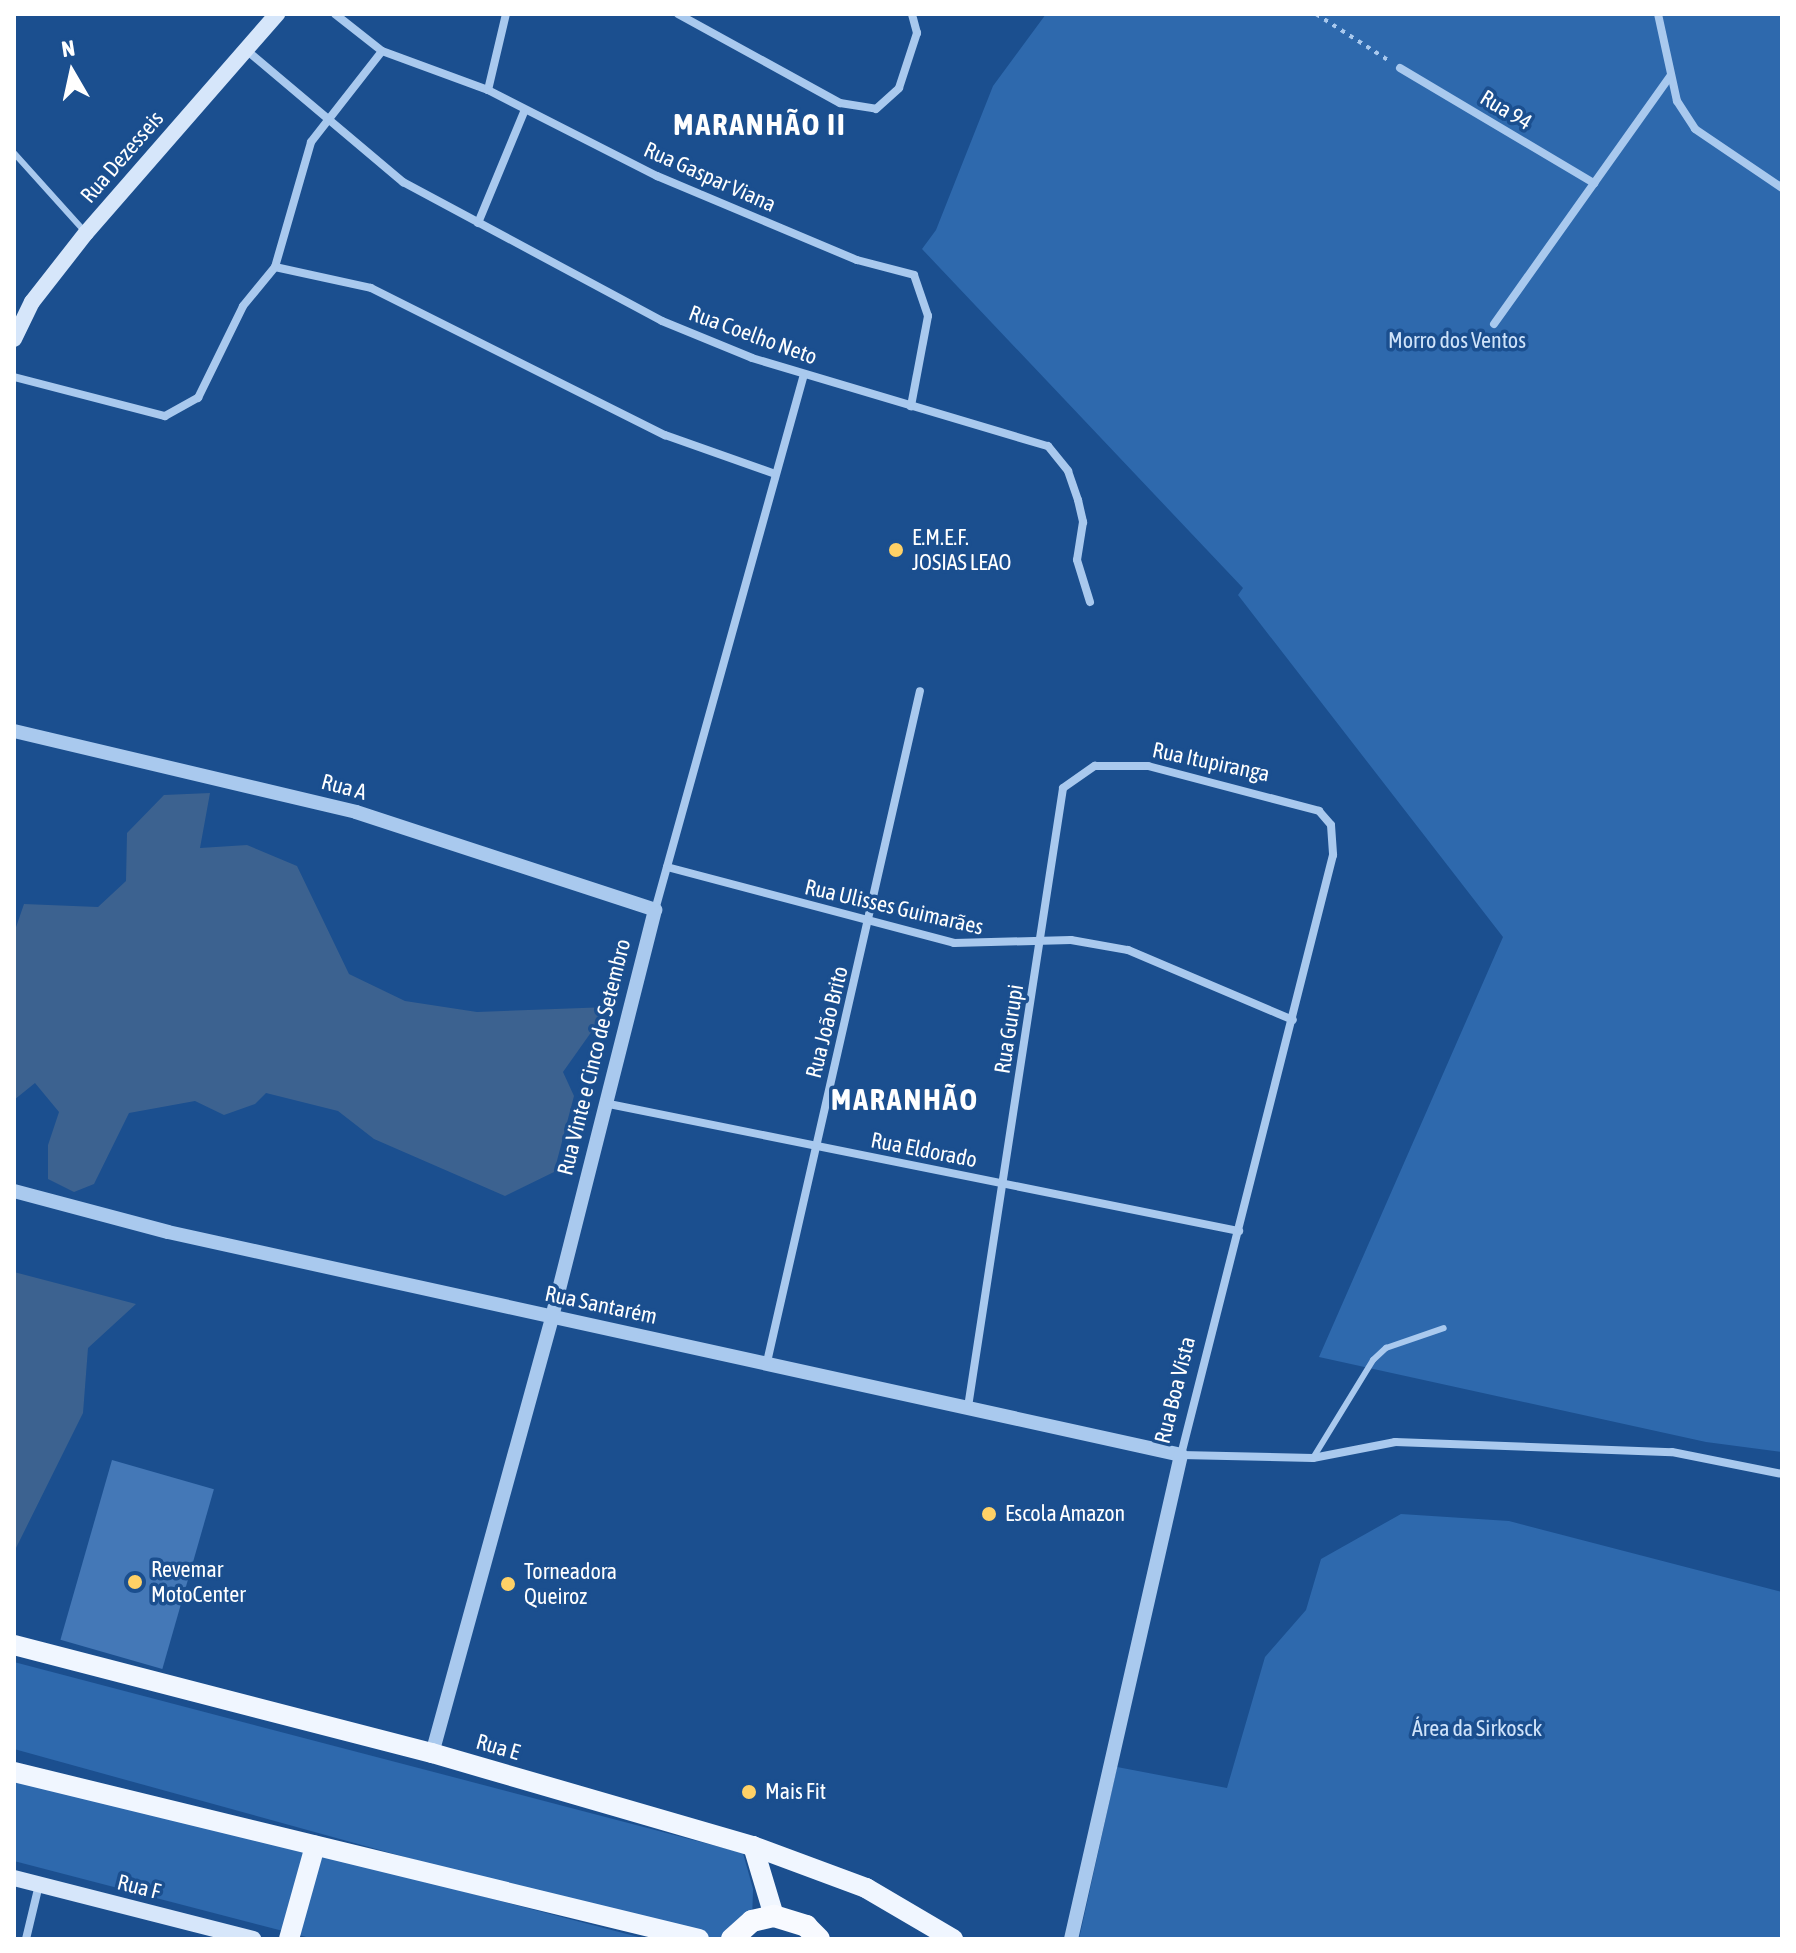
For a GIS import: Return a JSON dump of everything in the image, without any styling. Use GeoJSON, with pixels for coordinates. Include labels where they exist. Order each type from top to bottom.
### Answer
{"type":"FeatureCollection","features":[{"type":"Feature","properties":{"kind":"highway"},"geometry":{"type":"LineString","coordinates":[[732,1939],[752,1921],[774,1916],[799,1922],[819,1939]]}},
{"type":"Feature","properties":{"kind":"main road","name":"Rua Dezesseis"},"geometry":{"type":"LineString","coordinates":[[14,339],[32,302],[86,233],[277,14]]}},
{"type":"Feature","properties":{"kind":"main road","name":"Rua E"},"geometry":{"type":"LineString","coordinates":[[14,1645],[432,1753],[753,1846],[866,1888],[953,1939]]}},
{"type":"Feature","properties":{"kind":"main road"},"geometry":{"type":"LineString","coordinates":[[14,1772],[699,1939]]}},
{"type":"Feature","properties":{"kind":"main road"},"geometry":{"type":"LineString","coordinates":[[289,1939],[315,1846]]}},
{"type":"Feature","properties":{"kind":"main road"},"geometry":{"type":"LineString","coordinates":[[753,1846],[774,1916]]}},
{"type":"Feature","properties":{"kind":"main road","name":"Rua F"},"geometry":{"type":"LineString","coordinates":[[14,1878],[253,1939]]}},
{"type":"Feature","properties":{"kind":"street","name":"Rua Gaspar Viana"},"geometry":{"type":"LineString","coordinates":[[335,14],[382,51],[488,90],[524,112],[657,176],[857,260],[914,275],[928,316],[911,406]]}},
{"type":"Feature","properties":{"kind":"street"},"geometry":{"type":"LineString","coordinates":[[488,90],[506,14]]}},
{"type":"Feature","properties":{"kind":"street"},"geometry":{"type":"LineString","coordinates":[[678,14],[840,103],[876,109],[889,103],[914,44],[912,14]]}},
{"type":"Feature","properties":{"kind":"street"},"geometry":{"type":"LineString","coordinates":[[1658,14],[1670,76],[1695,129],[1782,188]]}},
{"type":"Feature","properties":{"kind":"street","name":"Rua Coelho Neto"},"geometry":{"type":"LineString","coordinates":[[245,49],[326,121],[403,182],[662,321],[804,374],[1048,446],[1059,455],[1083,522],[1077,560],[1090,602]]}},
{"type":"Feature","properties":{"kind":"street"},"geometry":{"type":"LineString","coordinates":[[14,377],[141,412],[180,412],[213,377],[243,306],[275,267],[301,164],[326,121],[382,51]]}},
{"type":"Feature","properties":{"kind":"street","name":"Rua 94"},"geometry":{"type":"LineString","coordinates":[[1400,68],[1594,183]]}},
{"type":"Feature","properties":{"kind":"street"},"geometry":{"type":"LineString","coordinates":[[1494,324],[1670,76]]}},
{"type":"Feature","properties":{"kind":"street"},"geometry":{"type":"LineString","coordinates":[[478,223],[524,112]]}},
{"type":"Feature","properties":{"kind":"street"},"geometry":{"type":"LineString","coordinates":[[275,267],[371,288],[665,435],[775,474]]}},
{"type":"Feature","properties":{"kind":"street","name":"Rua Vinte e Cinco de Setembro"},"geometry":{"type":"LineString","coordinates":[[432,1753],[552,1318],[603,1103],[655,910],[804,374]]}},
{"type":"Feature","properties":{"kind":"street","name":"Rua João Brito"},"geometry":{"type":"LineString","coordinates":[[767,1362],[814,1147],[870,924],[920,691]]}},
{"type":"Feature","properties":{"kind":"street","name":"Rua A"},"geometry":{"type":"LineString","coordinates":[[14,731],[356,812],[655,910]]}},
{"type":"Feature","properties":{"kind":"street","name":"Rua Itupiranga"},"geometry":{"type":"LineString","coordinates":[[1061,798],[1068,781],[1086,769],[1148,766],[1319,811],[1331,825],[1333,855]]}},
{"type":"Feature","properties":{"kind":"street","name":"Rua Gurupi"},"geometry":{"type":"LineString","coordinates":[[968,1407],[1061,798]]}},
{"type":"Feature","properties":{"kind":"street","name":"Rua Boa Vista"},"geometry":{"type":"LineString","coordinates":[[1071,1939],[1181,1455],[1333,855]]}},
{"type":"Feature","properties":{"kind":"street","name":"Rua Ulisses Guimarães"},"geometry":{"type":"LineString","coordinates":[[667,867],[870,924],[954,943],[1040,944],[1071,940],[1128,950],[1293,1020]]}},
{"type":"Feature","properties":{"kind":"street","name":"Rua Eldorado"},"geometry":{"type":"LineString","coordinates":[[603,1103],[1239,1231]]}},
{"type":"Feature","properties":{"kind":"street","name":"Rua Santarém"},"geometry":{"type":"LineString","coordinates":[[14,1191],[552,1318],[767,1362],[1181,1455]]}},
{"type":"Feature","properties":{"kind":"street"},"geometry":{"type":"LineString","coordinates":[[1181,1455],[1313,1458],[1395,1442],[1672,1452],[1782,1474]]}},
{"type":"Feature","properties":{"kind":"street"},"geometry":{"type":"LineString","coordinates":[[26,1939],[39,1884]]}},
{"type":"Feature","properties":{"kind":"lane"},"geometry":{"type":"LineString","coordinates":[[14,153],[86,233]]}},
{"type":"Feature","properties":{"kind":"lane"},"geometry":{"type":"LineString","coordinates":[[1313,1458],[1373,1360],[1386,1348],[1444,1328]]}},
{"type":"Feature","properties":{"kind":"path"},"geometry":{"type":"LineString","coordinates":[[1316,14],[1400,68]]}},
{"type":"Feature","properties":{"kind":"green space","name":"Morro dos Ventos"},"geometry":{"type":"Polygon","coordinates":[[[1046,14],[1782,14],[1782,1452],[1706,1442],[1319,1357],[1503,937],[1238,595],[1243,588],[922,249],[936,230],[993,86],[1046,14]]]}},
{"type":"Feature","properties":{"kind":"green space","name":"Área da Sirkosck"},"geometry":{"type":"Polygon","coordinates":[[[1401,1514],[1509,1521],[1782,1592],[1782,1939],[1079,1939],[1117,1767],[1227,1788],[1265,1657],[1306,1610],[1321,1559],[1401,1514]]]}},
{"type":"Feature","properties":{"kind":"green space"},"geometry":{"type":"Polygon","coordinates":[[[14,1662],[743,1853],[753,1889],[752,1921],[732,1939],[702,1939],[14,1749],[14,1662]]]}},
{"type":"Feature","properties":{"kind":"green space"},"geometry":{"type":"Polygon","coordinates":[[[14,1774],[646,1939],[314,1939],[14,1861],[14,1774]]]}},
{"type":"Feature","properties":{"kind":"shaded area"},"geometry":{"type":"Polygon","coordinates":[[[210,793],[200,848],[247,845],[297,866],[349,974],[405,1001],[477,1012],[609,1007],[563,1072],[574,1096],[554,1172],[505,1196],[374,1139],[338,1111],[266,1093],[255,1104],[224,1115],[195,1101],[129,1113],[94,1184],[74,1192],[48,1179],[48,1145],[59,1112],[35,1083],[14,1100],[14,933],[24,904],[98,907],[126,881],[127,833],[164,795],[210,793]]]}},
{"type":"Feature","properties":{"kind":"shaded area"},"geometry":{"type":"Polygon","coordinates":[[[14,1272],[136,1304],[88,1348],[83,1413],[14,1552],[14,1272]]]}},
{"type":"Feature","properties":{"kind":"building","name":"Revemar MotoCenter"},"geometry":{"type":"Polygon","coordinates":[[[112,1460],[214,1489],[162,1669],[60,1640],[112,1460]]]}},
{"type":"Feature","properties":{"kind":"place","name":"E.M.E.F. JOSIAS LEAO"},"geometry":{"type":"Point","coordinates":[896,550]}},
{"type":"Feature","properties":{"kind":"place","name":"Escola Amazon"},"geometry":{"type":"Point","coordinates":[989,1514]}},
{"type":"Feature","properties":{"kind":"place","name":"Revemar MotoCenter"},"geometry":{"type":"Point","coordinates":[135,1582]}},
{"type":"Feature","properties":{"kind":"place","name":"Torneadora Queiroz"},"geometry":{"type":"Point","coordinates":[508,1584]}},
{"type":"Feature","properties":{"kind":"place","name":"Mais Fit"},"geometry":{"type":"Point","coordinates":[749,1792]}},
{"type":"Feature","properties":{"kind":"district","name":"MARANHÃO II"},"geometry":{"type":"Point","coordinates":[760,124]}},
{"type":"Feature","properties":{"kind":"district","name":"MARANHÃO"},"geometry":{"type":"Point","coordinates":[905,1099]}}]}
